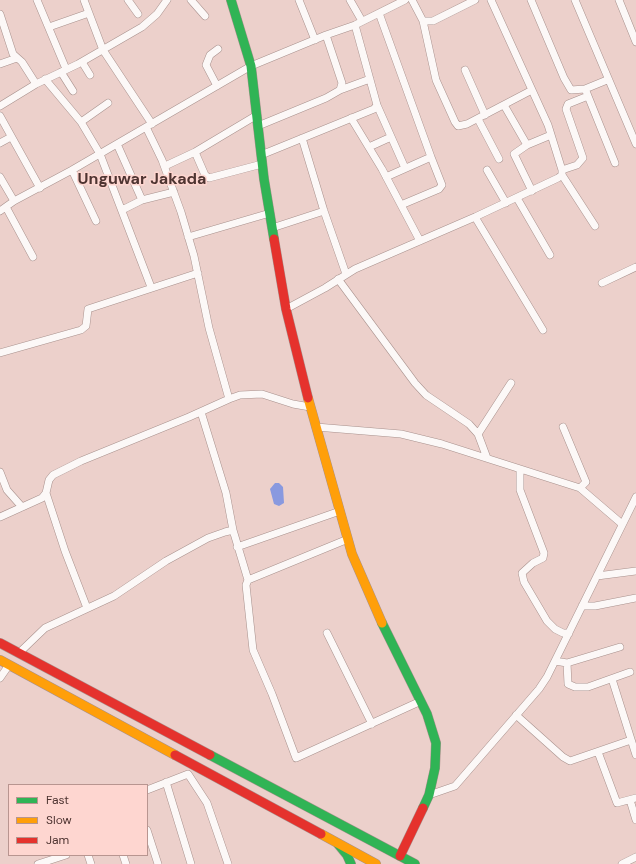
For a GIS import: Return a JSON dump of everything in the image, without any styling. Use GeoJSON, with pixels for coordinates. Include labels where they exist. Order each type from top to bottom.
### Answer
{"type":"FeatureCollection","features":[{"type":"Feature","properties":{"kind":"street"},"geometry":{"type":"LineString","coordinates":[[38,0],[64,71],[73,91]]}},
{"type":"Feature","properties":{"kind":"street"},"geometry":{"type":"LineString","coordinates":[[84,0],[103,50],[149,125],[165,166],[198,272],[209,328],[229,399]]}},
{"type":"Feature","properties":{"kind":"street"},"geometry":{"type":"LineString","coordinates":[[128,0],[138,14]]}},
{"type":"Feature","properties":{"kind":"street"},"geometry":{"type":"LineString","coordinates":[[0,106],[36,84],[82,62],[142,27],[157,14],[167,0]]}},
{"type":"Feature","properties":{"kind":"street"},"geometry":{"type":"LineString","coordinates":[[191,0],[205,16]]}},
{"type":"Feature","properties":{"kind":"street"},"geometry":{"type":"LineString","coordinates":[[232,0],[251,66],[262,160],[286,309],[310,407],[348,539],[371,601],[427,714],[436,744],[435,768],[429,795],[400,856]]}},
{"type":"Feature","properties":{"kind":"street"},"geometry":{"type":"LineString","coordinates":[[299,0],[315,40]]}},
{"type":"Feature","properties":{"kind":"street"},"geometry":{"type":"LineString","coordinates":[[350,0],[362,21]]}},
{"type":"Feature","properties":{"kind":"street"},"geometry":{"type":"LineString","coordinates":[[33,258],[3,209],[14,201],[72,170],[251,66],[354,25],[405,0]]}},
{"type":"Feature","properties":{"kind":"street"},"geometry":{"type":"LineString","coordinates":[[412,0],[423,21],[436,80],[458,126],[485,115],[532,90]]}},
{"type":"Feature","properties":{"kind":"street"},"geometry":{"type":"LineString","coordinates":[[423,21],[433,21],[476,0]]}},
{"type":"Feature","properties":{"kind":"street"},"geometry":{"type":"LineString","coordinates":[[491,0],[551,135],[562,172],[595,226]]}},
{"type":"Feature","properties":{"kind":"street"},"geometry":{"type":"LineString","coordinates":[[531,0],[564,78],[571,90],[587,92]]}},
{"type":"Feature","properties":{"kind":"street"},"geometry":{"type":"LineString","coordinates":[[575,0],[636,144]]}},
{"type":"Feature","properties":{"kind":"street"},"geometry":{"type":"LineString","coordinates":[[620,0],[636,42]]}},
{"type":"Feature","properties":{"kind":"street"},"geometry":{"type":"LineString","coordinates":[[48,27],[89,12]]}},
{"type":"Feature","properties":{"kind":"street"},"geometry":{"type":"LineString","coordinates":[[379,13],[442,185],[439,189],[401,205]]}},
{"type":"Feature","properties":{"kind":"street"},"geometry":{"type":"LineString","coordinates":[[0,14],[13,54],[22,62],[36,84]]}},
{"type":"Feature","properties":{"kind":"street"},"geometry":{"type":"LineString","coordinates":[[354,25],[377,105],[405,168]]}},
{"type":"Feature","properties":{"kind":"street"},"geometry":{"type":"LineString","coordinates":[[326,35],[342,82],[340,90]]}},
{"type":"Feature","properties":{"kind":"street"},"geometry":{"type":"LineString","coordinates":[[217,86],[206,65],[210,55],[218,49]]}},
{"type":"Feature","properties":{"kind":"street"},"geometry":{"type":"LineString","coordinates":[[0,64],[17,58]]}},
{"type":"Feature","properties":{"kind":"street"},"geometry":{"type":"LineString","coordinates":[[82,62],[90,75]]}},
{"type":"Feature","properties":{"kind":"street"},"geometry":{"type":"LineString","coordinates":[[466,70],[485,115]]}},
{"type":"Feature","properties":{"kind":"street"},"geometry":{"type":"LineString","coordinates":[[258,126],[370,78]]}},
{"type":"Feature","properties":{"kind":"street"},"geometry":{"type":"LineString","coordinates":[[45,80],[81,122],[100,154],[151,287]]}},
{"type":"Feature","properties":{"kind":"street"},"geometry":{"type":"LineString","coordinates":[[286,309],[346,274],[532,191],[562,172],[577,165],[583,158],[566,109],[568,104],[608,80]]}},
{"type":"Feature","properties":{"kind":"street"},"geometry":{"type":"LineString","coordinates":[[587,92],[615,163]]}},
{"type":"Feature","properties":{"kind":"street"},"geometry":{"type":"LineString","coordinates":[[81,122],[108,103]]}},
{"type":"Feature","properties":{"kind":"street"},"geometry":{"type":"LineString","coordinates":[[195,152],[206,175],[209,178],[262,160],[302,138],[374,109],[377,105]]}},
{"type":"Feature","properties":{"kind":"street"},"geometry":{"type":"LineString","coordinates":[[504,105],[527,145]]}},
{"type":"Feature","properties":{"kind":"street"},"geometry":{"type":"LineString","coordinates":[[165,166],[195,152],[257,115]]}},
{"type":"Feature","properties":{"kind":"street"},"geometry":{"type":"LineString","coordinates":[[0,116],[40,188]]}},
{"type":"Feature","properties":{"kind":"street"},"geometry":{"type":"LineString","coordinates":[[350,118],[369,147],[420,241]]}},
{"type":"Feature","properties":{"kind":"street"},"geometry":{"type":"LineString","coordinates":[[478,118],[499,159]]}},
{"type":"Feature","properties":{"kind":"street"},"geometry":{"type":"LineString","coordinates":[[532,191],[514,154],[527,145],[551,135]]}},
{"type":"Feature","properties":{"kind":"street"},"geometry":{"type":"LineString","coordinates":[[0,143],[11,137]]}},
{"type":"Feature","properties":{"kind":"street"},"geometry":{"type":"LineString","coordinates":[[369,147],[391,137]]}},
{"type":"Feature","properties":{"kind":"street"},"geometry":{"type":"LineString","coordinates":[[302,138],[324,211],[346,274]]}},
{"type":"Feature","properties":{"kind":"street"},"geometry":{"type":"LineString","coordinates":[[117,144],[142,200]]}},
{"type":"Feature","properties":{"kind":"street"},"geometry":{"type":"LineString","coordinates":[[386,177],[431,157]]}},
{"type":"Feature","properties":{"kind":"street"},"geometry":{"type":"LineString","coordinates":[[72,170],[96,221]]}},
{"type":"Feature","properties":{"kind":"street"},"geometry":{"type":"LineString","coordinates":[[487,170],[506,203]]}},
{"type":"Feature","properties":{"kind":"street"},"geometry":{"type":"LineString","coordinates":[[0,177],[14,201]]}},
{"type":"Feature","properties":{"kind":"street"},"geometry":{"type":"LineString","coordinates":[[122,210],[142,200],[174,192]]}},
{"type":"Feature","properties":{"kind":"street"},"geometry":{"type":"LineString","coordinates":[[517,198],[550,254]]}},
{"type":"Feature","properties":{"kind":"street"},"geometry":{"type":"LineString","coordinates":[[272,228],[324,211]]}},
{"type":"Feature","properties":{"kind":"street"},"geometry":{"type":"LineString","coordinates":[[188,237],[270,213]]}},
{"type":"Feature","properties":{"kind":"street"},"geometry":{"type":"LineString","coordinates":[[475,217],[543,330]]}},
{"type":"Feature","properties":{"kind":"street"},"geometry":{"type":"LineString","coordinates":[[602,283],[636,267]]}},
{"type":"Feature","properties":{"kind":"street"},"geometry":{"type":"LineString","coordinates":[[0,353],[81,330],[86,326],[88,309],[198,272]]}},
{"type":"Feature","properties":{"kind":"street"},"geometry":{"type":"LineString","coordinates":[[338,279],[389,350],[426,395],[469,424],[478,434],[487,458]]}},
{"type":"Feature","properties":{"kind":"street"},"geometry":{"type":"LineString","coordinates":[[478,434],[511,383]]}},
{"type":"Feature","properties":{"kind":"street"},"geometry":{"type":"LineString","coordinates":[[0,517],[42,498],[46,493],[49,480],[53,475],[125,442],[240,395],[262,394],[293,404],[310,407]]}},
{"type":"Feature","properties":{"kind":"street"},"geometry":{"type":"LineString","coordinates":[[201,412],[226,493],[237,547],[248,580],[246,585],[253,650],[272,694],[296,758],[421,701]]}},
{"type":"Feature","properties":{"kind":"street"},"geometry":{"type":"LineString","coordinates":[[316,427],[401,434],[487,458],[520,470],[570,483],[580,488],[622,524]]}},
{"type":"Feature","properties":{"kind":"street"},"geometry":{"type":"LineString","coordinates":[[563,427],[586,482],[580,488]]}},
{"type":"Feature","properties":{"kind":"street"},"geometry":{"type":"LineString","coordinates":[[520,470],[520,490],[544,553],[543,558],[533,563],[522,573],[524,582],[547,621],[555,629],[564,633],[569,633]]}},
{"type":"Feature","properties":{"kind":"street"},"geometry":{"type":"LineString","coordinates":[[0,472],[7,490],[22,507]]}},
{"type":"Feature","properties":{"kind":"street"},"geometry":{"type":"LineString","coordinates":[[46,493],[65,552],[87,608]]}},
{"type":"Feature","properties":{"kind":"street"},"geometry":{"type":"LineString","coordinates":[[429,795],[454,786],[539,689],[555,661],[636,497]]}},
{"type":"Feature","properties":{"kind":"street"},"geometry":{"type":"LineString","coordinates":[[237,547],[340,511]]}},
{"type":"Feature","properties":{"kind":"street"},"geometry":{"type":"LineString","coordinates":[[20,653],[45,628],[128,588],[166,561],[208,538],[233,530]]}},
{"type":"Feature","properties":{"kind":"street"},"geometry":{"type":"LineString","coordinates":[[248,580],[348,539]]}},
{"type":"Feature","properties":{"kind":"street"},"geometry":{"type":"LineString","coordinates":[[597,576],[636,571]]}},
{"type":"Feature","properties":{"kind":"street"},"geometry":{"type":"LineString","coordinates":[[582,606],[595,606],[636,598]]}},
{"type":"Feature","properties":{"kind":"street"},"geometry":{"type":"LineString","coordinates":[[327,633],[372,724]]}},
{"type":"Feature","properties":{"kind":"street"},"geometry":{"type":"LineString","coordinates":[[0,643],[415,864]]}},
{"type":"Feature","properties":{"kind":"street"},"geometry":{"type":"LineString","coordinates":[[555,661],[567,663],[620,647]]}},
{"type":"Feature","properties":{"kind":"street"},"geometry":{"type":"LineString","coordinates":[[0,660],[376,864]]}},
{"type":"Feature","properties":{"kind":"street"},"geometry":{"type":"LineString","coordinates":[[567,663],[568,684],[571,686],[588,687],[630,672]]}},
{"type":"Feature","properties":{"kind":"street"},"geometry":{"type":"LineString","coordinates":[[0,678],[9,665]]}},
{"type":"Feature","properties":{"kind":"street"},"geometry":{"type":"LineString","coordinates":[[612,679],[636,756]]}},
{"type":"Feature","properties":{"kind":"street"},"geometry":{"type":"LineString","coordinates":[[516,715],[563,757],[570,761],[631,740]]}},
{"type":"Feature","properties":{"kind":"street"},"geometry":{"type":"LineString","coordinates":[[598,752],[616,801],[620,804],[633,799],[636,820]]}},
{"type":"Feature","properties":{"kind":"street"},"geometry":{"type":"LineString","coordinates":[[148,790],[188,774],[207,803],[228,864]]}},
{"type":"Feature","properties":{"kind":"street"},"geometry":{"type":"LineString","coordinates":[[166,782],[191,864]]}},
{"type":"Feature","properties":{"kind":"street"},"geometry":{"type":"LineString","coordinates":[[148,833],[158,864]]}},
{"type":"Feature","properties":{"kind":"street"},"geometry":{"type":"LineString","coordinates":[[337,843],[347,855],[351,864]]}},
{"type":"Feature","properties":{"kind":"street"},"geometry":{"type":"LineString","coordinates":[[38,864],[63,856]]}},
{"type":"Feature","properties":{"kind":"street"},"geometry":{"type":"LineString","coordinates":[[622,864],[636,857]]}},
{"type":"Feature","properties":{"kind":"water"},"geometry":{"type":"Polygon","coordinates":[[[275,483],[279,483],[283,487],[284,503],[279,506],[274,504],[270,489],[275,483]]]}},
{"type":"Feature","properties":{"kind":"traffic: fast"},"geometry":{"type":"LineString","coordinates":[[231,0],[251,66],[264,179],[274,239]]}},
{"type":"Feature","properties":{"kind":"traffic: fast"},"geometry":{"type":"LineString","coordinates":[[382,623],[427,714],[436,743],[435,768],[429,795],[423,808]]}},
{"type":"Feature","properties":{"kind":"traffic: fast"},"geometry":{"type":"LineString","coordinates":[[210,755],[415,864]]}},
{"type":"Feature","properties":{"kind":"traffic: fast"},"geometry":{"type":"LineString","coordinates":[[338,844],[347,855],[351,864]]}},
{"type":"Feature","properties":{"kind":"traffic: slow"},"geometry":{"type":"LineString","coordinates":[[308,398],[352,554],[382,623]]}},
{"type":"Feature","properties":{"kind":"traffic: slow"},"geometry":{"type":"LineString","coordinates":[[0,660],[175,755]]}},
{"type":"Feature","properties":{"kind":"traffic: slow"},"geometry":{"type":"LineString","coordinates":[[321,834],[376,864]]}},
{"type":"Feature","properties":{"kind":"traffic: jam"},"geometry":{"type":"LineString","coordinates":[[274,239],[286,309],[308,398]]}},
{"type":"Feature","properties":{"kind":"traffic: jam"},"geometry":{"type":"LineString","coordinates":[[0,643],[210,755]]}},
{"type":"Feature","properties":{"kind":"traffic: jam"},"geometry":{"type":"LineString","coordinates":[[175,755],[321,834]]}},
{"type":"Feature","properties":{"kind":"traffic: jam"},"geometry":{"type":"LineString","coordinates":[[400,856],[423,808]]}},
{"type":"Feature","properties":{"kind":"district","name":"Unguwar Jakada"},"geometry":{"type":"Point","coordinates":[142,180]}}]}
